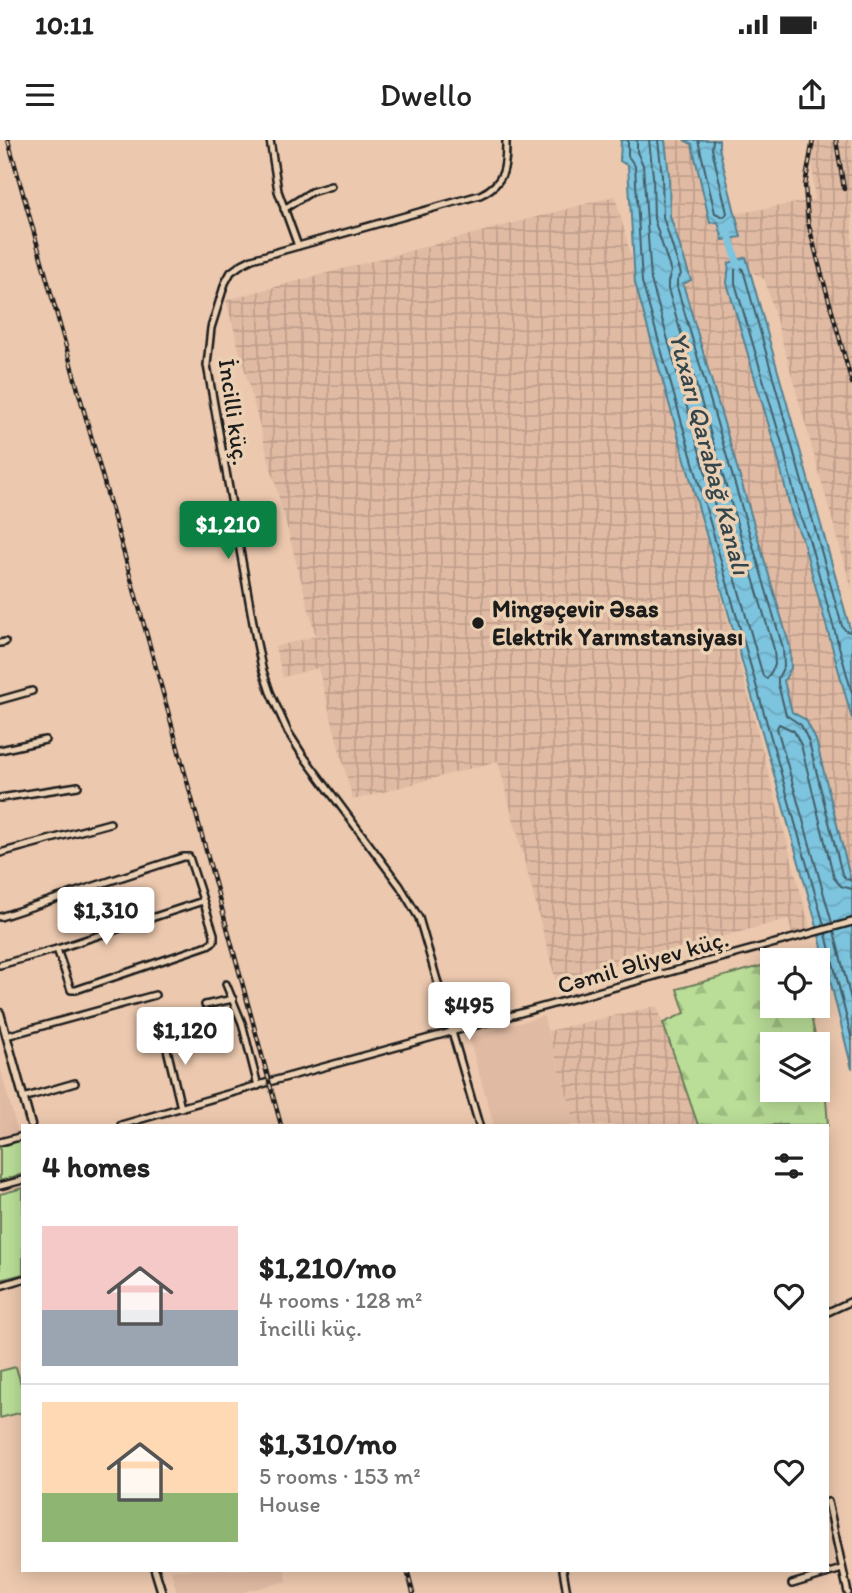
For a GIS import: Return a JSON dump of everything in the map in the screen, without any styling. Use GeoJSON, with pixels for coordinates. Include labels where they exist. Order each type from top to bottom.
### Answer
{"type":"FeatureCollection","features":[{"type":"Feature","properties":{"kind":"street"},"geometry":{"type":"LineString","coordinates":[[270,140],[275,180],[299,246]]}},
{"type":"Feature","properties":{"kind":"street","name":"İncilli küç."},"geometry":{"type":"LineString","coordinates":[[479,1124],[419,918],[400,887],[302,754],[288,732],[270,692],[255,634],[210,391],[207,349],[225,283],[231,272],[242,264],[489,191],[505,170],[506,140]]}},
{"type":"Feature","properties":{"kind":"street"},"geometry":{"type":"LineString","coordinates":[[284,209],[311,192],[331,186]]}},
{"type":"Feature","properties":{"kind":"street"},"geometry":{"type":"LineString","coordinates":[[0,700],[32,691]]}},
{"type":"Feature","properties":{"kind":"street"},"geometry":{"type":"LineString","coordinates":[[0,750],[45,740]]}},
{"type":"Feature","properties":{"kind":"street"},"geometry":{"type":"LineString","coordinates":[[0,798],[78,786]]}},
{"type":"Feature","properties":{"kind":"street"},"geometry":{"type":"LineString","coordinates":[[0,853],[110,823]]}},
{"type":"Feature","properties":{"kind":"street"},"geometry":{"type":"LineString","coordinates":[[0,917],[189,857],[214,941],[76,990],[72,990],[69,984],[57,949]]}},
{"type":"Feature","properties":{"kind":"street"},"geometry":{"type":"LineString","coordinates":[[0,965],[203,901]]}},
{"type":"Feature","properties":{"kind":"street","name":"Cəmil Əliyev küç."},"geometry":{"type":"LineString","coordinates":[[125,1124],[852,922]]}},
{"type":"Feature","properties":{"kind":"street"},"geometry":{"type":"LineString","coordinates":[[226,984],[242,1023],[258,1086]]}},
{"type":"Feature","properties":{"kind":"street"},"geometry":{"type":"LineString","coordinates":[[6,1036],[155,995]]}},
{"type":"Feature","properties":{"kind":"street"},"geometry":{"type":"LineString","coordinates":[[205,1005],[233,999]]}},
{"type":"Feature","properties":{"kind":"street"},"geometry":{"type":"LineString","coordinates":[[0,1013],[31,1124]]}},
{"type":"Feature","properties":{"kind":"street"},"geometry":{"type":"LineString","coordinates":[[163,1032],[181,1108]]}},
{"type":"Feature","properties":{"kind":"street"},"geometry":{"type":"LineString","coordinates":[[23,1098],[75,1083]]}},
{"type":"Feature","properties":{"kind":"street"},"geometry":{"type":"LineString","coordinates":[[0,1142],[21,1137]]}},
{"type":"Feature","properties":{"kind":"street"},"geometry":{"type":"LineString","coordinates":[[0,1186],[21,1181]]}},
{"type":"Feature","properties":{"kind":"street"},"geometry":{"type":"LineString","coordinates":[[0,1286],[21,1280]]}},
{"type":"Feature","properties":{"kind":"street"},"geometry":{"type":"LineString","coordinates":[[829,1312],[852,1301]]}},
{"type":"Feature","properties":{"kind":"street"},"geometry":{"type":"LineString","coordinates":[[829,1507],[848,1593]]}},
{"type":"Feature","properties":{"kind":"street"},"geometry":{"type":"LineString","coordinates":[[792,1584],[842,1569]]}},
{"type":"Feature","properties":{"kind":"street"},"geometry":{"type":"LineString","coordinates":[[156,1572],[162,1593]]}},
{"type":"Feature","properties":{"kind":"street"},"geometry":{"type":"LineString","coordinates":[[563,1572],[567,1593]]}},
{"type":"Feature","properties":{"kind":"shaded area"},"geometry":{"type":"Polygon","coordinates":[[[665,140],[692,143],[710,223],[718,222],[723,240],[741,237],[734,214],[814,200],[812,140],[852,140],[852,590],[765,280],[751,271],[746,258],[776,450],[792,515],[803,541],[852,719],[852,885],[806,720],[792,712],[784,681],[791,668],[683,284],[679,247],[670,216],[665,140]]]}},
{"type":"Feature","properties":{"kind":"shaded area"},"geometry":{"type":"Polygon","coordinates":[[[615,196],[810,928],[792,933],[788,919],[556,981],[498,761],[353,800],[318,668],[283,677],[275,647],[316,636],[226,300],[615,196]]]}},
{"type":"Feature","properties":{"kind":"shaded area"},"geometry":{"type":"Polygon","coordinates":[[[657,1006],[698,1124],[576,1124],[548,1031],[657,1006]]]}},
{"type":"Feature","properties":{"kind":"shaded area"},"geometry":{"type":"Polygon","coordinates":[[[543,1016],[576,1124],[494,1124],[469,1038],[543,1016]]]}},
{"type":"Feature","properties":{"kind":"shaded area"},"geometry":{"type":"Polygon","coordinates":[[[0,1068],[18,1133],[0,1138],[0,1068]]]}},
{"type":"Feature","properties":{"kind":"shaded area"},"geometry":{"type":"Polygon","coordinates":[[[172,1572],[285,1572],[287,1581],[240,1593],[177,1593],[172,1572]]]}},
{"type":"Feature","properties":{"kind":"green space"},"geometry":{"type":"Polygon","coordinates":[[[760,966],[760,1018],[811,1018],[814,1032],[760,1032],[760,1102],[826,1102],[828,1124],[698,1124],[663,1023],[685,1013],[677,989],[760,966]]]}},
{"type":"Feature","properties":{"kind":"green space"},"geometry":{"type":"Polygon","coordinates":[[[21,1141],[21,1175],[0,1181],[0,1147],[21,1141]]]}},
{"type":"Feature","properties":{"kind":"green space"},"geometry":{"type":"Polygon","coordinates":[[[21,1189],[21,1275],[0,1280],[0,1194],[21,1189]]]}},
{"type":"Feature","properties":{"kind":"green space"},"geometry":{"type":"Polygon","coordinates":[[[16,1367],[21,1384],[21,1413],[0,1418],[0,1371],[16,1367]]]}},
{"type":"Feature","properties":{"kind":"water","name":"Yuxarı Qarabağ Kanalı"},"geometry":{"type":"Polygon","coordinates":[[[621,140],[665,140],[670,216],[691,280],[683,284],[790,647],[791,668],[784,681],[792,712],[806,720],[816,740],[852,885],[852,1069],[830,980],[830,948],[822,948],[635,283],[628,166],[620,161],[621,140]]]}},
{"type":"Feature","properties":{"kind":"water"},"geometry":{"type":"Polygon","coordinates":[[[684,140],[719,140],[741,237],[723,240],[718,222],[710,223],[692,144],[684,140]]]}},
{"type":"Feature","properties":{"kind":"water"},"geometry":{"type":"Polygon","coordinates":[[[746,257],[852,636],[852,719],[727,283],[729,263],[746,257]]]}},
{"type":"Feature","properties":{"kind":"waterway"},"geometry":{"type":"LineString","coordinates":[[728,231],[738,266]]}},
{"type":"Feature","properties":{"kind":"railway"},"geometry":{"type":"LineString","coordinates":[[8,140],[281,1124]]}},
{"type":"Feature","properties":{"kind":"railway"},"geometry":{"type":"LineString","coordinates":[[813,140],[805,185],[808,222],[852,383]]}},
{"type":"Feature","properties":{"kind":"railway"},"geometry":{"type":"LineString","coordinates":[[836,140],[844,189]]}},
{"type":"Feature","properties":{"kind":"railway"},"geometry":{"type":"LineString","coordinates":[[408,1572],[413,1593]]}},
{"type":"Feature","properties":{"kind":"place","name":"Mingəçevir Əsas Elektrik Yarımstansiyası"},"geometry":{"type":"Point","coordinates":[478,623]}}]}
